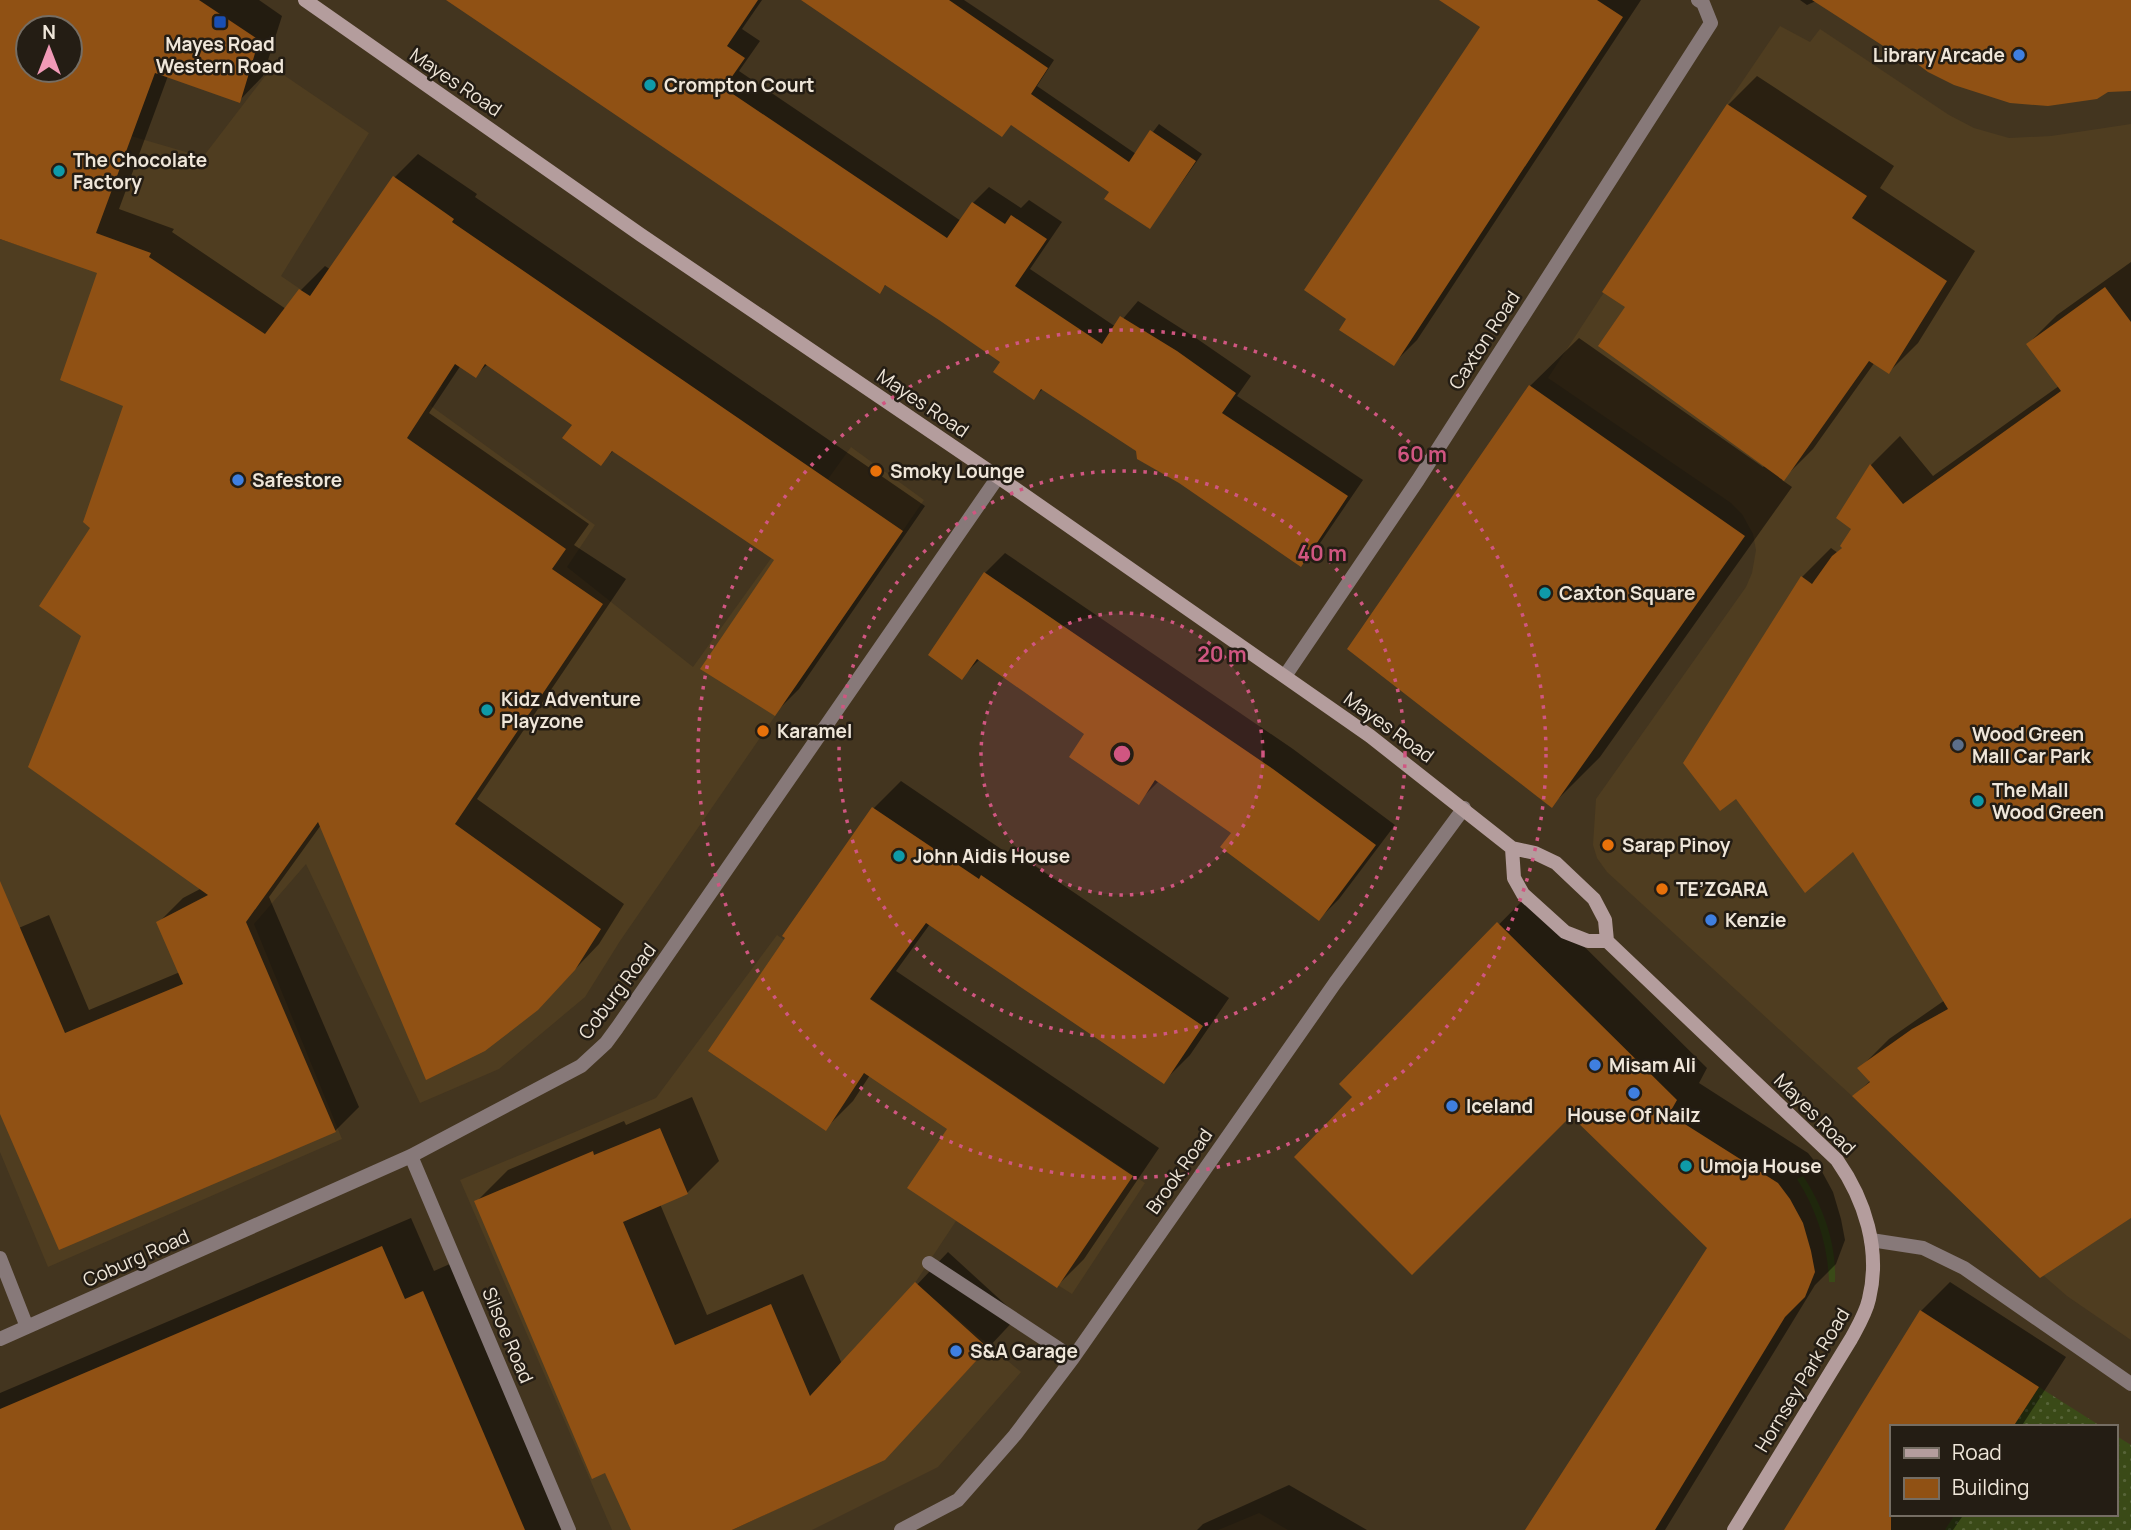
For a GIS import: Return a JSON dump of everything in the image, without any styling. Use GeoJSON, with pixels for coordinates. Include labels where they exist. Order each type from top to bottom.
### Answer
{"type":"FeatureCollection","features":[{"type":"Feature","properties":{"kind":"main road","name":"Mayes Road"},"geometry":{"type":"LineString","coordinates":[[305,0],[641,235],[1285,676],[1370,736],[1512,848],[1535,853],[1556,863],[1594,899],[1605,920],[1607,941],[1837,1160],[1862,1202],[1871,1240]]}},
{"type":"Feature","properties":{"kind":"main road"},"geometry":{"type":"LineString","coordinates":[[1512,848],[1514,878],[1523,894],[1564,932],[1588,941],[1607,941]]}},
{"type":"Feature","properties":{"kind":"main road","name":"Hornsey Park Road"},"geometry":{"type":"LineString","coordinates":[[1734,1530],[1863,1317],[1869,1300],[1872,1277],[1871,1240]]}},
{"type":"Feature","properties":{"kind":"street","name":"Caxton Road"},"geometry":{"type":"LineString","coordinates":[[1285,676],[1418,480],[1712,23],[1699,0]]}},
{"type":"Feature","properties":{"kind":"street","name":"Coburg Road"},"geometry":{"type":"LineString","coordinates":[[0,1339],[411,1156],[581,1066],[606,1043],[998,478]]}},
{"type":"Feature","properties":{"kind":"street","name":"Brook Road"},"geometry":{"type":"LineString","coordinates":[[901,1530],[958,1500],[1015,1435],[1073,1358],[1335,983],[1464,808]]}},
{"type":"Feature","properties":{"kind":"street","name":"Silsoe Road"},"geometry":{"type":"LineString","coordinates":[[411,1156],[569,1530]]}},
{"type":"Feature","properties":{"kind":"street"},"geometry":{"type":"LineString","coordinates":[[1871,1240],[1923,1248],[1964,1268],[2131,1384]]}},
{"type":"Feature","properties":{"kind":"street"},"geometry":{"type":"LineString","coordinates":[[0,1258],[27,1327]]}},
{"type":"Feature","properties":{"kind":"street"},"geometry":{"type":"LineString","coordinates":[[929,1263],[1073,1358]]}},
{"type":"Feature","properties":{"kind":"shaded area"},"geometry":{"type":"Polygon","coordinates":[[[1780,26],[1810,42],[1820,29],[1949,115],[1974,128],[2009,138],[2051,136],[2131,124],[2131,1340],[2067,1296],[2044,1276],[2037,1275],[1852,1096],[1607,872],[1597,858],[1593,845],[1596,799],[1746,587],[1752,573],[1756,550],[1753,534],[1742,514],[1731,503],[1548,378],[1780,26]]]}},
{"type":"Feature","properties":{"kind":"shaded area"},"geometry":{"type":"Polygon","coordinates":[[[272,67],[369,133],[281,276],[442,386],[431,406],[595,525],[567,567],[693,667],[851,447],[924,500],[620,941],[585,997],[499,1069],[420,1103],[306,864],[254,924],[342,1139],[48,1267],[0,1152],[0,88],[131,136],[203,157],[272,67]]]}},
{"type":"Feature","properties":{"kind":"shaded area"},"geometry":{"type":"Polygon","coordinates":[[[777,935],[1145,1183],[1072,1294],[956,1221],[915,1283],[1021,1372],[938,1467],[812,1530],[612,1530],[460,1180],[656,1098],[777,935]]]}},
{"type":"Feature","properties":{"kind":"shaded area"},"geometry":{"type":"Polygon","coordinates":[[[1259,1513],[1288,1530],[1218,1530],[1223,1528],[1259,1513]]]}},
{"type":"Feature","properties":{"kind":"green space"},"geometry":{"type":"Polygon","coordinates":[[[1803,1176],[1817,1200],[1827,1226],[1834,1254],[1835,1282],[1829,1282],[1820,1229],[1797,1179],[1803,1176]]]}},
{"type":"Feature","properties":{"kind":"green space"},"geometry":{"type":"Polygon","coordinates":[[[2039,1387],[2099,1425],[2014,1425],[2039,1387]]]}},
{"type":"Feature","properties":{"kind":"green space"},"geometry":{"type":"Polygon","coordinates":[[[2117,1436],[2131,1445],[2131,1530],[1945,1530],[1954,1516],[2117,1516],[2117,1436]]]}},
{"type":"Feature","properties":{"kind":"building"},"geometry":{"type":"Polygon","coordinates":[[[0,0],[199,0],[259,40],[240,103],[155,73],[96,233],[151,253],[149,257],[265,334],[299,289],[310,296],[393,176],[454,219],[452,222],[903,531],[775,716],[700,669],[774,560],[612,451],[601,466],[562,438],[572,425],[485,364],[476,378],[455,364],[407,438],[566,549],[552,569],[603,604],[455,824],[601,929],[575,970],[538,1010],[485,1051],[426,1080],[318,822],[246,922],[336,1132],[59,1250],[0,1114],[0,881],[65,1033],[183,984],[156,922],[208,895],[28,767],[81,636],[39,606],[90,528],[83,522],[123,406],[60,380],[97,273],[0,239],[0,0]]]}},
{"type":"Feature","properties":{"kind":"building"},"geometry":{"type":"Polygon","coordinates":[[[446,0],[758,0],[727,46],[745,58],[724,88],[947,238],[972,202],[1005,224],[1011,215],[1047,239],[1015,286],[1102,344],[1120,316],[1177,351],[1236,393],[1222,413],[1348,496],[1301,567],[1179,483],[1137,459],[1136,451],[1041,389],[1034,400],[993,372],[1000,362],[939,320],[885,285],[880,294],[446,0]]]}},
{"type":"Feature","properties":{"kind":"building"},"geometry":{"type":"Polygon","coordinates":[[[801,0],[949,0],[1048,68],[1031,94],[1129,162],[1150,130],[1196,161],[1150,229],[1104,199],[1109,192],[1011,125],[1002,137],[801,0]]]}},
{"type":"Feature","properties":{"kind":"building"},"geometry":{"type":"Polygon","coordinates":[[[1439,0],[1597,0],[1623,17],[1394,366],[1339,330],[1346,319],[1304,290],[1480,27],[1439,0]]]}},
{"type":"Feature","properties":{"kind":"building","name":"Library Arcade"},"geometry":{"type":"Polygon","coordinates":[[[1812,0],[2131,0],[2131,91],[2108,92],[2097,99],[2048,106],[2010,103],[1954,85],[1928,72],[1895,47],[1888,49],[1812,0]]]}},
{"type":"Feature","properties":{"kind":"building"},"geometry":{"type":"Polygon","coordinates":[[[1727,104],[1867,196],[1852,218],[1947,281],[1889,374],[1869,361],[1784,481],[1598,346],[1625,307],[1602,292],[1727,104]]]}},
{"type":"Feature","properties":{"kind":"building","name":"Wood Green Mall Car Park"},"geometry":{"type":"Polygon","coordinates":[[[2105,287],[2131,322],[2131,1218],[2040,1278],[1852,1096],[1870,1082],[1857,1068],[1912,1029],[1948,1009],[1853,852],[1805,893],[1736,799],[1720,811],[1683,763],[1801,576],[1812,584],[1832,556],[1842,548],[1840,546],[1851,529],[1836,518],[1870,464],[1903,504],[2061,391],[2026,344],[2105,287]]]}},
{"type":"Feature","properties":{"kind":"building","name":"Caxton Square"},"geometry":{"type":"Polygon","coordinates":[[[1529,385],[1745,536],[1552,808],[1347,649],[1529,385]]]}},
{"type":"Feature","properties":{"kind":"building"},"geometry":{"type":"Polygon","coordinates":[[[984,572],[1273,769],[1376,845],[1319,921],[1220,847],[1231,833],[1155,780],[1139,805],[1069,757],[1084,734],[977,659],[962,680],[928,655],[984,572]]]}},
{"type":"Feature","properties":{"kind":"building"},"geometry":{"type":"Polygon","coordinates":[[[872,807],[979,879],[981,875],[1203,1026],[1164,1084],[926,923],[870,999],[1133,1176],[1057,1288],[907,1188],[947,1129],[864,1073],[826,1131],[708,1051],[785,938],[782,936],[872,807]]]}},
{"type":"Feature","properties":{"kind":"building"},"geometry":{"type":"Polygon","coordinates":[[[1497,922],[1677,1100],[1669,1114],[1778,1183],[1803,1223],[1811,1251],[1815,1272],[1805,1297],[1785,1317],[1655,1530],[1525,1530],[1707,1248],[1571,1116],[1412,1275],[1294,1157],[1352,1097],[1339,1084],[1497,922]]]}},
{"type":"Feature","properties":{"kind":"building"},"geometry":{"type":"Polygon","coordinates":[[[660,1128],[688,1194],[623,1222],[675,1345],[771,1304],[810,1396],[915,1282],[988,1348],[885,1460],[732,1530],[631,1530],[605,1473],[592,1479],[474,1201],[593,1151],[594,1155],[660,1128]]]}},
{"type":"Feature","properties":{"kind":"building"},"geometry":{"type":"Polygon","coordinates":[[[382,1246],[405,1299],[423,1291],[525,1530],[0,1530],[0,1409],[382,1246]]]}},
{"type":"Feature","properties":{"kind":"building"},"geometry":{"type":"Polygon","coordinates":[[[1920,1310],[2039,1387],[2014,1425],[1890,1425],[1891,1530],[1784,1530],[1920,1310]]]}},
{"type":"Feature","properties":{"kind":"place","name":"Mayes Road Western Road"},"geometry":{"type":"Point","coordinates":[220,22]}},
{"type":"Feature","properties":{"kind":"place","name":"Library Arcade"},"geometry":{"type":"Point","coordinates":[2019,55]}},
{"type":"Feature","properties":{"kind":"place","name":"Crompton Court"},"geometry":{"type":"Point","coordinates":[650,85]}},
{"type":"Feature","properties":{"kind":"place","name":"The Chocolate Factory"},"geometry":{"type":"Point","coordinates":[59,171]}},
{"type":"Feature","properties":{"kind":"place","name":"Smoky Lounge"},"geometry":{"type":"Point","coordinates":[876,471]}},
{"type":"Feature","properties":{"kind":"place","name":"Safestore"},"geometry":{"type":"Point","coordinates":[238,480]}},
{"type":"Feature","properties":{"kind":"place","name":"Caxton Square"},"geometry":{"type":"Point","coordinates":[1545,593]}},
{"type":"Feature","properties":{"kind":"place","name":"Kidz Adventure Playzone"},"geometry":{"type":"Point","coordinates":[487,710]}},
{"type":"Feature","properties":{"kind":"place","name":"Karamel"},"geometry":{"type":"Point","coordinates":[763,731]}},
{"type":"Feature","properties":{"kind":"place","name":"Wood Green Mall Car Park"},"geometry":{"type":"Point","coordinates":[1958,745]}},
{"type":"Feature","properties":{"kind":"place","name":"The Mall Wood Green"},"geometry":{"type":"Point","coordinates":[1978,801]}},
{"type":"Feature","properties":{"kind":"place","name":"Sarap Pinoy"},"geometry":{"type":"Point","coordinates":[1608,845]}},
{"type":"Feature","properties":{"kind":"place","name":"John Aidis House"},"geometry":{"type":"Point","coordinates":[899,856]}},
{"type":"Feature","properties":{"kind":"place","name":"TE’ZGARA"},"geometry":{"type":"Point","coordinates":[1662,889]}},
{"type":"Feature","properties":{"kind":"place","name":"Kenzie"},"geometry":{"type":"Point","coordinates":[1711,920]}},
{"type":"Feature","properties":{"kind":"place","name":"Misam Ali"},"geometry":{"type":"Point","coordinates":[1595,1065]}},
{"type":"Feature","properties":{"kind":"place","name":"House Of Nailz"},"geometry":{"type":"Point","coordinates":[1634,1093]}},
{"type":"Feature","properties":{"kind":"place","name":"Iceland"},"geometry":{"type":"Point","coordinates":[1452,1106]}},
{"type":"Feature","properties":{"kind":"place","name":"Umoja House"},"geometry":{"type":"Point","coordinates":[1686,1166]}},
{"type":"Feature","properties":{"kind":"place","name":"S&A Garage"},"geometry":{"type":"Point","coordinates":[956,1351]}}]}
